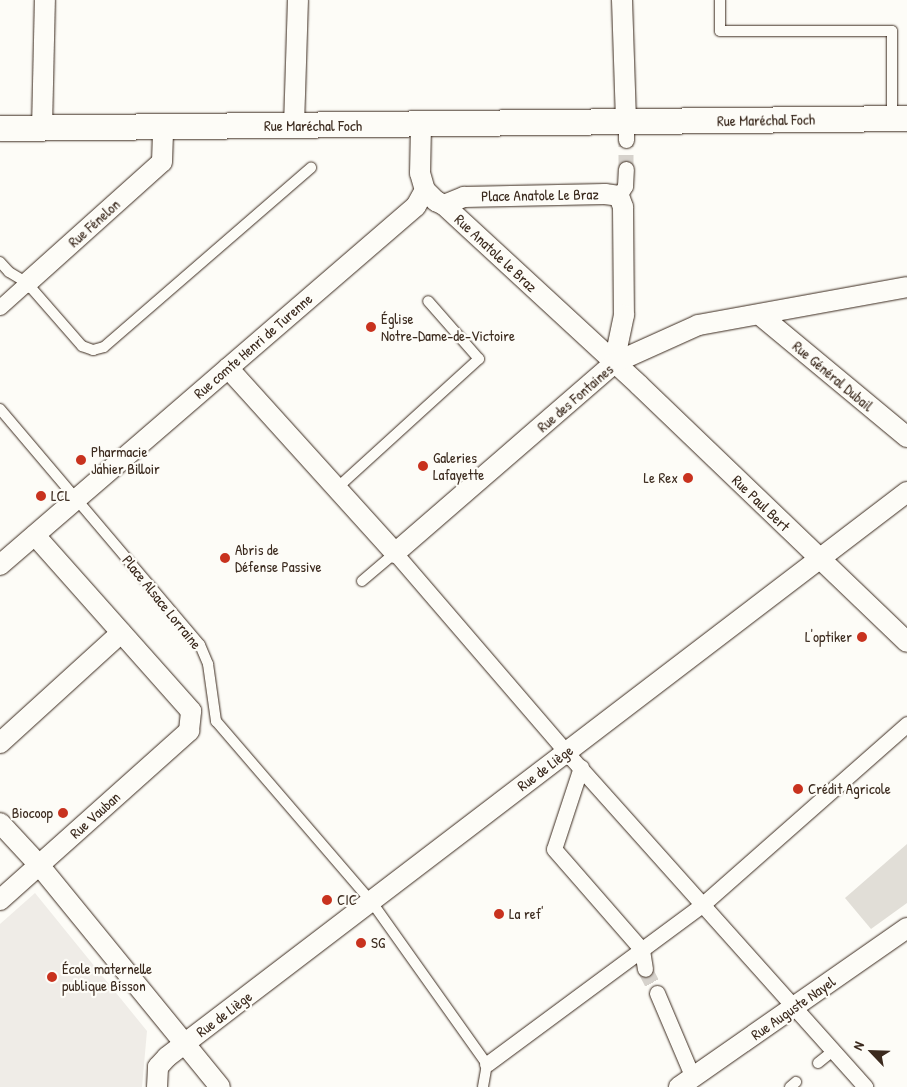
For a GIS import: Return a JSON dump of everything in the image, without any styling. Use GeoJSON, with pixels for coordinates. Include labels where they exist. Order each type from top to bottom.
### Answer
{"type":"FeatureCollection","features":[{"type":"Feature","properties":{"kind":"street"},"geometry":{"type":"LineString","coordinates":[[42,128],[45,0]]}},
{"type":"Feature","properties":{"kind":"street"},"geometry":{"type":"LineString","coordinates":[[294,126],[298,0]]}},
{"type":"Feature","properties":{"kind":"street"},"geometry":{"type":"LineString","coordinates":[[622,0],[626,131]]}},
{"type":"Feature","properties":{"kind":"street","name":"Rue Maréchal Foch"},"geometry":{"type":"LineString","coordinates":[[0,128],[421,126],[626,131],[899,118]]}},
{"type":"Feature","properties":{"kind":"street"},"geometry":{"type":"LineString","coordinates":[[421,126],[420,174],[425,190]]}},
{"type":"Feature","properties":{"kind":"street","name":"Rue Fénelon"},"geometry":{"type":"LineString","coordinates":[[0,307],[162,162],[163,127]]}},
{"type":"Feature","properties":{"kind":"street"},"geometry":{"type":"LineString","coordinates":[[619,196],[625,186],[626,169]]}},
{"type":"Feature","properties":{"kind":"street","name":"Rue Anatole le Braz"},"geometry":{"type":"LineString","coordinates":[[425,190],[444,205],[614,363]]}},
{"type":"Feature","properties":{"kind":"street","name":"Rue comte Henri de Turenne"},"geometry":{"type":"LineString","coordinates":[[0,565],[416,206],[425,190]]}},
{"type":"Feature","properties":{"kind":"street","name":"Place Anatole Le Braz"},"geometry":{"type":"LineString","coordinates":[[444,205],[464,197],[605,194],[619,196],[623,207],[624,316],[614,363]]}},
{"type":"Feature","properties":{"kind":"street","name":"Rue des Fontaines"},"geometry":{"type":"LineString","coordinates":[[395,553],[614,363],[698,325],[907,287]]}},
{"type":"Feature","properties":{"kind":"street","name":"Rue Général Dubail"},"geometry":{"type":"LineString","coordinates":[[760,315],[907,437]]}},
{"type":"Feature","properties":{"kind":"street","name":"Rue Paul Bert"},"geometry":{"type":"LineString","coordinates":[[614,363],[907,642]]}},
{"type":"Feature","properties":{"kind":"street"},"geometry":{"type":"LineString","coordinates":[[228,368],[395,553],[566,752],[865,1087]]}},
{"type":"Feature","properties":{"kind":"street","name":"Rue de Liège"},"geometry":{"type":"LineString","coordinates":[[157,1087],[158,1067],[184,1044],[818,558],[907,492]]}},
{"type":"Feature","properties":{"kind":"street"},"geometry":{"type":"LineString","coordinates":[[0,743],[122,633],[35,535]]}},
{"type":"Feature","properties":{"kind":"street","name":"Rue Vauban"},"geometry":{"type":"LineString","coordinates":[[0,900],[189,731],[191,711],[122,633]]}},
{"type":"Feature","properties":{"kind":"street"},"geometry":{"type":"LineString","coordinates":[[486,1064],[703,904],[907,724]]}},
{"type":"Feature","properties":{"kind":"street"},"geometry":{"type":"LineString","coordinates":[[581,767],[554,849],[642,950],[645,969]]}},
{"type":"Feature","properties":{"kind":"street"},"geometry":{"type":"LineString","coordinates":[[0,823],[39,865],[220,1087]]}},
{"type":"Feature","properties":{"kind":"street","name":"Rue Auguste Nayel"},"geometry":{"type":"LineString","coordinates":[[686,1083],[907,928]]}},
{"type":"Feature","properties":{"kind":"street"},"geometry":{"type":"LineString","coordinates":[[657,993],[686,1083]]}},
{"type":"Feature","properties":{"kind":"lane"},"geometry":{"type":"LineString","coordinates":[[720,0],[720,31],[892,31],[899,118]]}},
{"type":"Feature","properties":{"kind":"lane"},"geometry":{"type":"LineString","coordinates":[[0,262],[9,272],[27,283],[82,346],[93,350],[104,347],[311,168]]}},
{"type":"Feature","properties":{"kind":"lane"},"geometry":{"type":"LineString","coordinates":[[337,488],[480,359],[428,301]]}},
{"type":"Feature","properties":{"kind":"lane","name":"Place Alsace Lorraine"},"geometry":{"type":"LineString","coordinates":[[0,409],[200,645],[208,664],[216,720],[371,901]]}},
{"type":"Feature","properties":{"kind":"lane"},"geometry":{"type":"LineString","coordinates":[[362,581],[395,553]]}},
{"type":"Feature","properties":{"kind":"lane"},"geometry":{"type":"LineString","coordinates":[[371,901],[486,1064],[484,1085]]}},
{"type":"Feature","properties":{"kind":"lane"},"geometry":{"type":"LineString","coordinates":[[818,1063],[833,1051]]}},
{"type":"Feature","properties":{"kind":"shaded area"},"geometry":{"type":"Polygon","coordinates":[[[907,844],[907,903],[871,929],[845,898],[907,844]]]}},
{"type":"Feature","properties":{"kind":"shaded area","name":"École maternelle publique Bisson"},"geometry":{"type":"Polygon","coordinates":[[[35,893],[147,1031],[142,1087],[0,1087],[0,924],[35,893]]]}},
{"type":"Feature","properties":{"kind":"tunnel"},"geometry":{"type":"LineString","coordinates":[[626,140],[626,169]]}},
{"type":"Feature","properties":{"kind":"tunnel"},"geometry":{"type":"LineString","coordinates":[[645,969],[657,993]]}},
{"type":"Feature","properties":{"kind":"place","name":"Église Notre-Dame-de-Victoire"},"geometry":{"type":"Point","coordinates":[371,327]}},
{"type":"Feature","properties":{"kind":"place","name":"Pharmacie Jahier Billoir"},"geometry":{"type":"Point","coordinates":[81,460]}},
{"type":"Feature","properties":{"kind":"place","name":"Galeries Lafayette"},"geometry":{"type":"Point","coordinates":[423,466]}},
{"type":"Feature","properties":{"kind":"place","name":"Le Rex"},"geometry":{"type":"Point","coordinates":[688,478]}},
{"type":"Feature","properties":{"kind":"place","name":"LCL"},"geometry":{"type":"Point","coordinates":[41,496]}},
{"type":"Feature","properties":{"kind":"place","name":"Abris de Défense Passive"},"geometry":{"type":"Point","coordinates":[225,558]}},
{"type":"Feature","properties":{"kind":"place","name":"L'optiker"},"geometry":{"type":"Point","coordinates":[862,637]}},
{"type":"Feature","properties":{"kind":"place","name":"Crédit Agricole"},"geometry":{"type":"Point","coordinates":[798,789]}},
{"type":"Feature","properties":{"kind":"place","name":"Biocoop"},"geometry":{"type":"Point","coordinates":[63,813]}},
{"type":"Feature","properties":{"kind":"place","name":"CIC"},"geometry":{"type":"Point","coordinates":[327,900]}},
{"type":"Feature","properties":{"kind":"place","name":"La ref'"},"geometry":{"type":"Point","coordinates":[499,914]}},
{"type":"Feature","properties":{"kind":"place","name":"SG"},"geometry":{"type":"Point","coordinates":[361,943]}},
{"type":"Feature","properties":{"kind":"place","name":"École maternelle publique Bisson"},"geometry":{"type":"Point","coordinates":[52,977]}}]}
